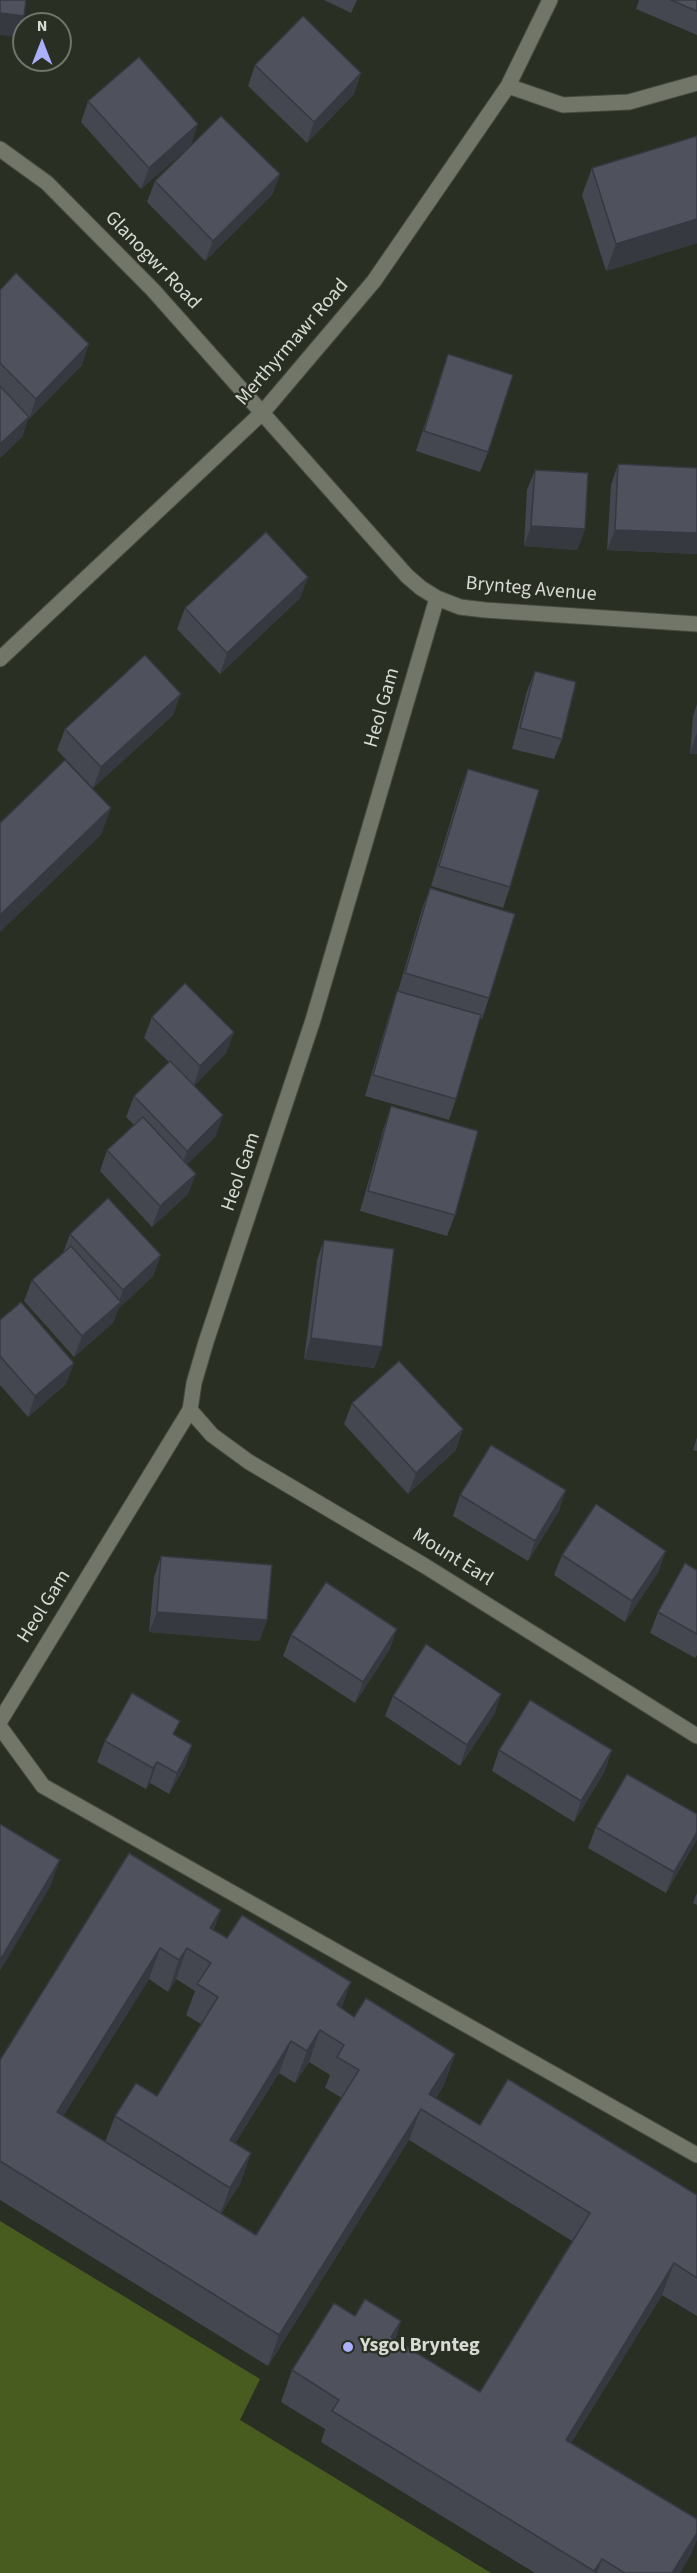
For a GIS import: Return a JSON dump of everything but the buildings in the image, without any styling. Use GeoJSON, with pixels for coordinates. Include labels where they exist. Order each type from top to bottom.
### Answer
{"type":"FeatureCollection","features":[{"type":"Feature","properties":{"kind":"street","name":"Merthyrmawr Road"},"geometry":{"type":"LineString","coordinates":[[0,659],[263,412],[374,281],[508,86],[550,0]]}},
{"type":"Feature","properties":{"kind":"street"},"geometry":{"type":"LineString","coordinates":[[508,86],[563,105],[629,102],[697,83]]}},
{"type":"Feature","properties":{"kind":"street","name":"Glanogwr Road"},"geometry":{"type":"LineString","coordinates":[[0,148],[55,191],[153,290],[263,412]]}},
{"type":"Feature","properties":{"kind":"street","name":"Brynteg Avenue"},"geometry":{"type":"LineString","coordinates":[[263,412],[407,576],[437,598],[460,606],[485,610],[697,624]]}},
{"type":"Feature","properties":{"kind":"street","name":"Heol Gam"},"geometry":{"type":"LineString","coordinates":[[0,1720],[190,1410],[194,1383],[206,1342],[314,1020],[437,598]]}},
{"type":"Feature","properties":{"kind":"street","name":"Mount Earl"},"geometry":{"type":"LineString","coordinates":[[190,1410],[212,1435],[249,1462],[425,1566],[697,1736]]}},
{"type":"Feature","properties":{"kind":"street"},"geometry":{"type":"LineString","coordinates":[[0,1727],[44,1786],[697,2155]]}},
{"type":"Feature","properties":{"kind":"green space"},"geometry":{"type":"Polygon","coordinates":[[[0,2221],[260,2379],[240,2420],[491,2573],[0,2573],[0,2221]]]}},
{"type":"Feature","properties":{"kind":"place","name":"Ysgol Brynteg"},"geometry":{"type":"Point","coordinates":[348,2347]}}]}
